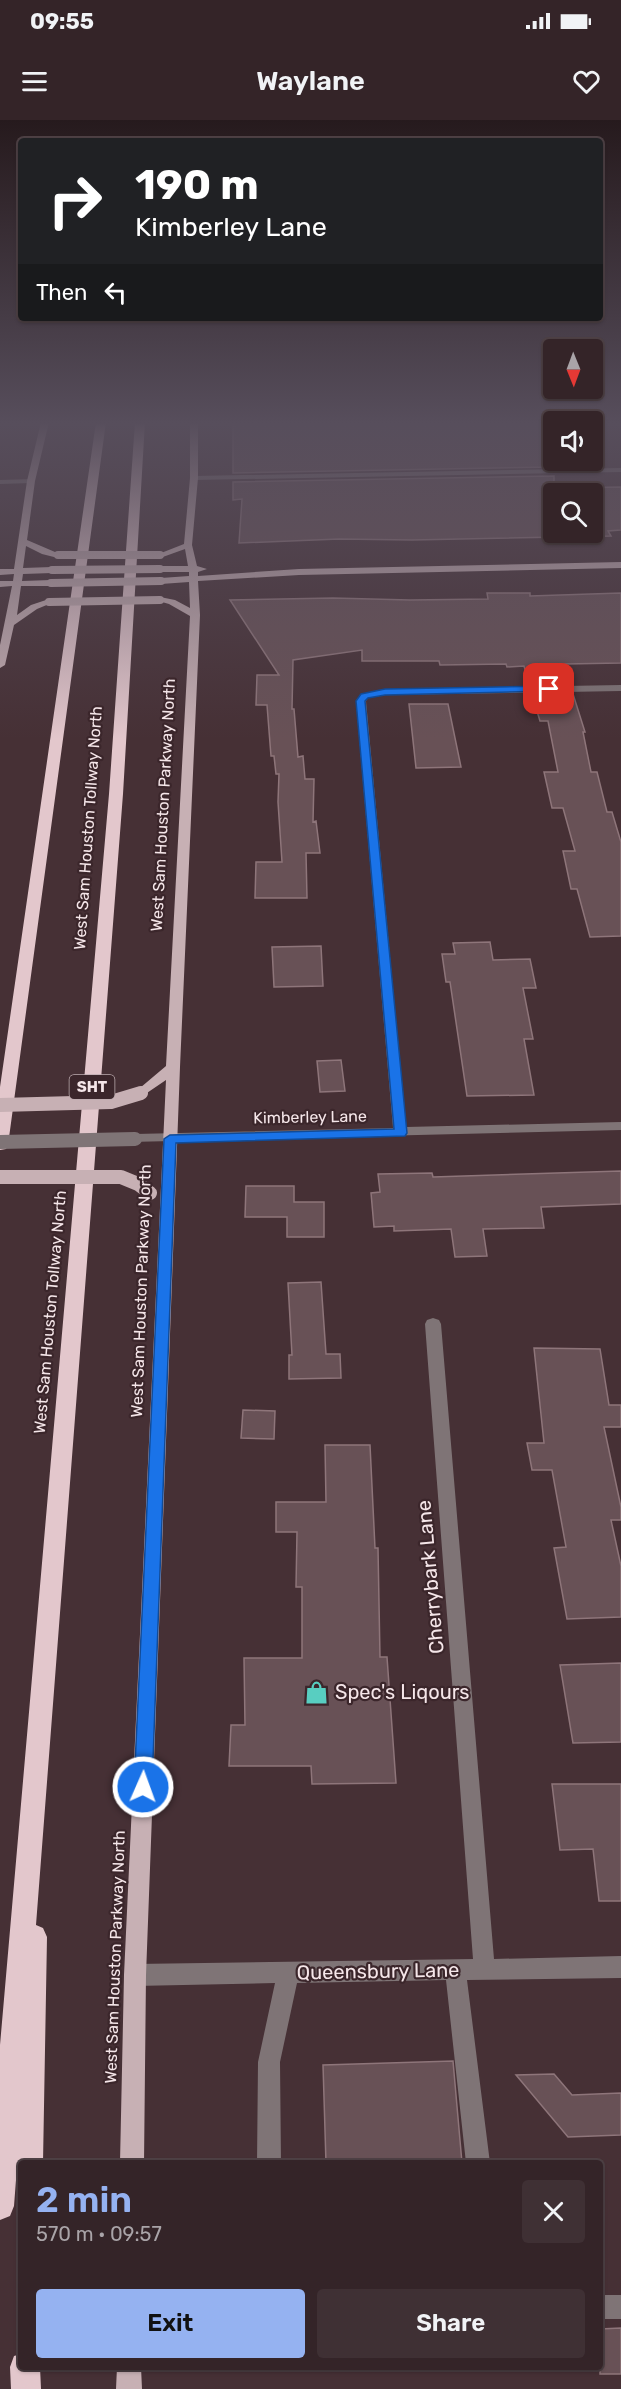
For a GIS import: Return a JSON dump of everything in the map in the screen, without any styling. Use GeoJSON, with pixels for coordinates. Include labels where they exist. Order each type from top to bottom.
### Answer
{"type":"FeatureCollection","features":[{"type":"Feature","properties":{"kind":"highway","name":"West Sam Houston Tollway North"},"geometry":{"type":"LineString","coordinates":[[0,1144],[86,528]]}},
{"type":"Feature","properties":{"kind":"highway","name":"West Sam Houston Tollway North"},"geometry":{"type":"LineString","coordinates":[[0,2206],[116,806],[132,528]]}},
{"type":"Feature","properties":{"kind":"highway"},"geometry":{"type":"LineString","coordinates":[[29,2160],[38,1752]]}},
{"type":"Feature","properties":{"kind":"highway"},"geometry":{"type":"LineString","coordinates":[[26,2370],[26,2389]]}},
{"type":"Feature","properties":{"kind":"main road"},"geometry":{"type":"LineString","coordinates":[[0,665],[10,624],[25,528]]}},
{"type":"Feature","properties":{"kind":"main road","name":"West Sam Houston Parkway North"},"geometry":{"type":"LineString","coordinates":[[132,2160],[135,1975],[166,1220],[195,615],[193,574],[188,545],[190,528]]}},
{"type":"Feature","properties":{"kind":"main road"},"geometry":{"type":"LineString","coordinates":[[23,541],[45,552],[58,555],[160,555],[188,545]]}},
{"type":"Feature","properties":{"kind":"main road"},"geometry":{"type":"LineString","coordinates":[[0,572],[159,569],[193,574],[621,565]]}},
{"type":"Feature","properties":{"kind":"main road"},"geometry":{"type":"LineString","coordinates":[[0,584],[161,581],[193,574]]}},
{"type":"Feature","properties":{"kind":"main road"},"geometry":{"type":"LineString","coordinates":[[10,624],[34,607],[48,602],[160,600],[172,602],[195,615]]}},
{"type":"Feature","properties":{"kind":"main road"},"geometry":{"type":"LineString","coordinates":[[0,1105],[111,1102],[141,1093],[173,1067]]}},
{"type":"Feature","properties":{"kind":"main road"},"geometry":{"type":"LineString","coordinates":[[0,1177],[121,1178],[138,1184],[150,1193],[166,1220]]}},
{"type":"Feature","properties":{"kind":"main road"},"geometry":{"type":"LineString","coordinates":[[129,2370],[129,2389]]}},
{"type":"Feature","properties":{"kind":"street"},"geometry":{"type":"LineString","coordinates":[[400,1133],[360,705],[365,696],[373,693],[620,689]]}},
{"type":"Feature","properties":{"kind":"street","name":"Kimberley Lane"},"geometry":{"type":"LineString","coordinates":[[0,1144],[621,1126]]}},
{"type":"Feature","properties":{"kind":"street","name":"Cherrybark Lane"},"geometry":{"type":"LineString","coordinates":[[433,1324],[484,1969]]}},
{"type":"Feature","properties":{"kind":"street","name":"Queensbury Lane"},"geometry":{"type":"LineString","coordinates":[[135,1975],[621,1967]]}},
{"type":"Feature","properties":{"kind":"street"},"geometry":{"type":"LineString","coordinates":[[455,1969],[478,2160]]}},
{"type":"Feature","properties":{"kind":"street"},"geometry":{"type":"LineString","coordinates":[[269,2160],[269,2062],[288,1973]]}},
{"type":"Feature","properties":{"kind":"street"},"geometry":{"type":"LineString","coordinates":[[603,2307],[621,2307]]}},
{"type":"Feature","properties":{"kind":"building"},"geometry":{"type":"Polygon","coordinates":[[[240,528],[543,528],[543,537],[339,539],[239,543],[240,528]]]}},
{"type":"Feature","properties":{"kind":"building"},"geometry":{"type":"Polygon","coordinates":[[[603,528],[621,528],[621,530],[608,531],[611,536],[603,536],[603,528]]]}},
{"type":"Feature","properties":{"kind":"building"},"geometry":{"type":"Polygon","coordinates":[[[487,593],[530,593],[530,596],[621,593],[621,663],[565,664],[563,666],[569,684],[529,684],[524,666],[507,667],[506,664],[440,665],[439,661],[362,661],[362,650],[293,660],[292,709],[294,709],[298,757],[303,756],[305,779],[314,779],[313,822],[316,821],[320,853],[306,853],[307,898],[255,898],[256,862],[282,862],[278,802],[279,774],[276,774],[274,756],[271,756],[267,705],[256,705],[257,675],[279,675],[230,600],[488,599],[487,593]]]}},
{"type":"Feature","properties":{"kind":"building"},"geometry":{"type":"Polygon","coordinates":[[[573,694],[585,732],[583,732],[591,772],[597,772],[607,812],[612,812],[621,842],[621,936],[590,937],[577,889],[571,889],[563,851],[575,851],[563,808],[552,808],[544,772],[558,772],[548,721],[540,721],[532,695],[573,694]]]}},
{"type":"Feature","properties":{"kind":"building"},"geometry":{"type":"Polygon","coordinates":[[[409,704],[448,704],[461,767],[416,768],[409,704]]]}},
{"type":"Feature","properties":{"kind":"building"},"geometry":{"type":"Polygon","coordinates":[[[490,942],[493,960],[530,959],[536,988],[523,988],[533,1039],[524,1039],[534,1095],[467,1096],[450,982],[446,982],[442,954],[455,954],[453,943],[490,942]]]}},
{"type":"Feature","properties":{"kind":"building"},"geometry":{"type":"Polygon","coordinates":[[[321,946],[323,986],[274,987],[272,947],[321,946]]]}},
{"type":"Feature","properties":{"kind":"building"},"geometry":{"type":"Polygon","coordinates":[[[341,1060],[345,1091],[320,1092],[317,1061],[341,1060]]]}},
{"type":"Feature","properties":{"kind":"building"},"geometry":{"type":"Polygon","coordinates":[[[621,1171],[621,1204],[541,1207],[544,1228],[483,1229],[487,1256],[455,1257],[451,1229],[394,1231],[394,1226],[374,1227],[371,1193],[380,1192],[378,1174],[432,1173],[433,1177],[621,1171]]]}},
{"type":"Feature","properties":{"kind":"building"},"geometry":{"type":"Polygon","coordinates":[[[246,1186],[294,1186],[294,1202],[324,1202],[324,1237],[287,1237],[287,1217],[245,1217],[246,1186]]]}},
{"type":"Feature","properties":{"kind":"building"},"geometry":{"type":"Polygon","coordinates":[[[321,1282],[326,1354],[340,1354],[341,1378],[289,1379],[289,1355],[292,1355],[288,1283],[321,1282]]]}},
{"type":"Feature","properties":{"kind":"building"},"geometry":{"type":"Polygon","coordinates":[[[534,1348],[600,1349],[609,1405],[621,1405],[621,1427],[604,1427],[621,1507],[621,1520],[611,1520],[621,1566],[621,1617],[567,1619],[554,1548],[566,1547],[552,1470],[532,1470],[527,1443],[544,1443],[534,1348]]]}},
{"type":"Feature","properties":{"kind":"building"},"geometry":{"type":"Polygon","coordinates":[[[243,1410],[275,1411],[274,1439],[241,1438],[243,1410]]]}},
{"type":"Feature","properties":{"kind":"building"},"geometry":{"type":"Polygon","coordinates":[[[325,1445],[370,1445],[375,1548],[378,1548],[380,1657],[387,1657],[396,1783],[312,1784],[311,1766],[229,1766],[231,1725],[245,1725],[244,1658],[302,1658],[302,1587],[296,1587],[297,1532],[276,1532],[276,1502],[326,1502],[325,1445]]]}},
{"type":"Feature","properties":{"kind":"building"},"geometry":{"type":"Polygon","coordinates":[[[621,1663],[621,1742],[573,1743],[560,1665],[621,1663]]]}},
{"type":"Feature","properties":{"kind":"building"},"geometry":{"type":"Polygon","coordinates":[[[552,1784],[621,1784],[621,1901],[599,1901],[593,1849],[560,1850],[552,1784]]]}},
{"type":"Feature","properties":{"kind":"building"},"geometry":{"type":"Polygon","coordinates":[[[453,2061],[462,2160],[326,2160],[323,2065],[453,2061]]]}},
{"type":"Feature","properties":{"kind":"building"},"geometry":{"type":"Polygon","coordinates":[[[554,2074],[572,2095],[621,2093],[621,2135],[568,2137],[516,2075],[554,2074]]]}},
{"type":"Feature","properties":{"kind":"building"},"geometry":{"type":"Polygon","coordinates":[[[621,2328],[621,2374],[600,2374],[600,2370],[603,2370],[603,2329],[621,2328]]]}},
{"type":"Feature","properties":{"kind":"place","name":"Spec's Liqours"},"geometry":{"type":"Point","coordinates":[317,1692]}},
{"type":"Feature","properties":{"kind":"route"},"geometry":{"type":"LineString","coordinates":[[143,1787],[170,1139],[400,1133],[361,701],[365,696],[385,692],[549,689]]}}]}
